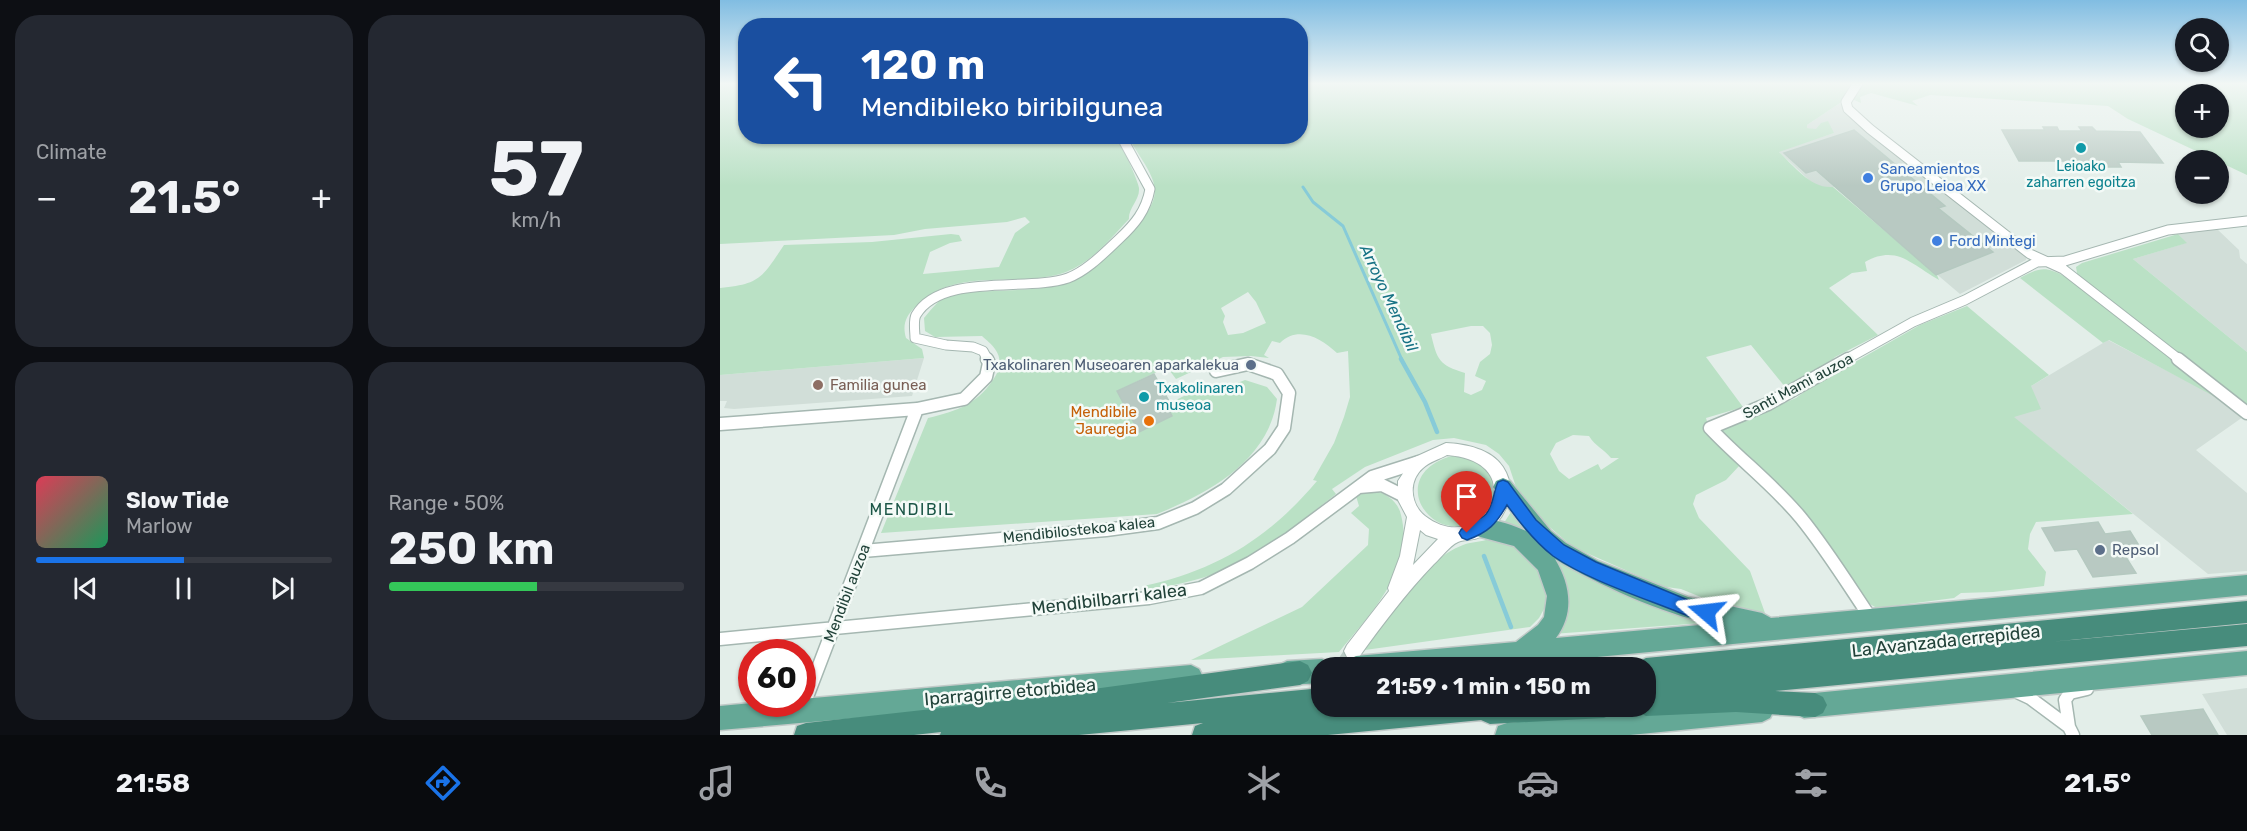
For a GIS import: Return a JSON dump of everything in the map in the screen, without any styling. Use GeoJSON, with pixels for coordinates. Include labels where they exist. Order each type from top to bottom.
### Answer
{"type":"FeatureCollection","features":[{"type":"Feature","properties":{"kind":"highway","name":"La Avanzada errepidea"},"geometry":{"type":"LineString","coordinates":[[1656,669],[2247,612]]}},
{"type":"Feature","properties":{"kind":"highway","name":"La Avanzada errepidea"},"geometry":{"type":"LineString","coordinates":[[1656,691],[2247,635]]}},
{"type":"Feature","properties":{"kind":"highway"},"geometry":{"type":"LineString","coordinates":[[806,735],[1311,672]]}},
{"type":"Feature","properties":{"kind":"highway"},"geometry":{"type":"LineString","coordinates":[[1656,704],[1736,700],[1815,705]]}},
{"type":"Feature","properties":{"kind":"highway"},"geometry":{"type":"LineString","coordinates":[[952,735],[1311,701]]}},
{"type":"Feature","properties":{"kind":"highway"},"geometry":{"type":"LineString","coordinates":[[1204,735],[1405,717]]}},
{"type":"Feature","properties":{"kind":"main road"},"geometry":{"type":"LineString","coordinates":[[1503,487],[1544,538],[1559,550],[1590,568],[1688,608],[1740,621],[1791,628]]}},
{"type":"Feature","properties":{"kind":"main road"},"geometry":{"type":"LineString","coordinates":[[1480,528],[1519,537],[1539,554],[1558,589],[1555,620],[1546,633],[1521,651]]}},
{"type":"Feature","properties":{"kind":"main road"},"geometry":{"type":"LineString","coordinates":[[1396,657],[1521,651],[1872,621],[2247,585]]}},
{"type":"Feature","properties":{"kind":"main road"},"geometry":{"type":"LineString","coordinates":[[1507,735],[2247,663]]}},
{"type":"Feature","properties":{"kind":"main road","name":"Iparragirre etorbidea"},"geometry":{"type":"LineString","coordinates":[[816,709],[1175,678],[1311,672]]}},
{"type":"Feature","properties":{"kind":"main road","name":"Iparragirre etorbidea"},"geometry":{"type":"LineString","coordinates":[[720,718],[738,716]]}},
{"type":"Feature","properties":{"kind":"street"},"geometry":{"type":"LineString","coordinates":[[1857,117],[2030,254],[2063,269],[2247,413]]}},
{"type":"Feature","properties":{"kind":"street"},"geometry":{"type":"LineString","coordinates":[[720,424],[917,409],[964,399],[986,377],[989,363],[983,351],[973,346],[946,345],[915,338],[912,328],[917,313],[931,300],[969,287],[1068,278],[1090,265],[1125,232],[1145,208],[1150,189],[1125,144]]}},
{"type":"Feature","properties":{"kind":"street","name":"Santi Mami auzoa"},"geometry":{"type":"LineString","coordinates":[[1872,621],[1801,518],[1769,483],[1737,457],[1710,429],[1768,404],[1913,322],[1965,300],[2037,262],[2065,261],[2168,230],[2247,221]]}},
{"type":"Feature","properties":{"kind":"street","name":"Mendibilostekoa kalea"},"geometry":{"type":"LineString","coordinates":[[863,551],[1106,530],[1158,523],[1196,508],[1226,489],[1270,449],[1284,428],[1289,393],[1277,374],[1248,364],[1216,371]]}},
{"type":"Feature","properties":{"kind":"street","name":"Mendibil auzoa"},"geometry":{"type":"LineString","coordinates":[[816,674],[917,409]]}},
{"type":"Feature","properties":{"kind":"street"},"geometry":{"type":"LineString","coordinates":[[1446,449],[1462,449],[1477,453],[1494,467],[1503,487],[1498,510],[1490,520],[1480,528],[1454,535],[1438,533],[1425,528],[1407,508],[1404,496],[1410,472],[1432,453],[1446,449]]}},
{"type":"Feature","properties":{"kind":"street","name":"Mendibilbarri kalea"},"geometry":{"type":"LineString","coordinates":[[720,639],[1149,598],[1201,588],[1250,563],[1290,538],[1355,488],[1383,471],[1419,462]]}},
{"type":"Feature","properties":{"kind":"street"},"geometry":{"type":"LineString","coordinates":[[1355,488],[1382,486],[1404,496]]}},
{"type":"Feature","properties":{"kind":"street"},"geometry":{"type":"LineString","coordinates":[[1393,596],[1408,556],[1414,518]]}},
{"type":"Feature","properties":{"kind":"street"},"geometry":{"type":"LineString","coordinates":[[1355,657],[1393,596],[1423,563],[1454,535]]}},
{"type":"Feature","properties":{"kind":"street"},"geometry":{"type":"LineString","coordinates":[[2071,731],[2065,700],[2070,693],[2184,669]]}},
{"type":"Feature","properties":{"kind":"street"},"geometry":{"type":"LineString","coordinates":[[1997,687],[2015,691],[2030,698],[2071,731]]}},
{"type":"Feature","properties":{"kind":"shaded area"},"geometry":{"type":"Polygon","coordinates":[[[1819,117],[1852,117],[2027,255],[2026,260],[1960,294],[1834,187],[1822,188],[1812,183],[1778,151],[1834,133],[1807,128],[1807,125],[1819,117]]]}},
{"type":"Feature","properties":{"kind":"shaded area"},"geometry":{"type":"Polygon","coordinates":[[[2217,229],[2239,250],[2240,258],[2247,264],[2247,352],[2133,259],[2186,243],[2178,234],[2217,229]]]}},
{"type":"Feature","properties":{"kind":"shaded area"},"geometry":{"type":"Polygon","coordinates":[[[2108,340],[2221,399],[2243,417],[2196,450],[2247,493],[2247,571],[2208,574],[2013,417],[2031,386],[2108,340]]]}},
{"type":"Feature","properties":{"kind":"shaded area","name":"Familia gunea"},"geometry":{"type":"Polygon","coordinates":[[[924,358],[912,396],[734,409],[724,408],[727,401],[720,401],[720,375],[924,358]]]}},
{"type":"Feature","properties":{"kind":"shaded area"},"geometry":{"type":"Polygon","coordinates":[[[2247,688],[2247,735],[2227,735],[2202,694],[2247,688]]]}},
{"type":"Feature","properties":{"kind":"green space"},"geometry":{"type":"Polygon","coordinates":[[[720,117],[738,117],[738,144],[1120,144],[1139,188],[1129,219],[1100,249],[1075,268],[1047,277],[968,282],[932,293],[916,306],[907,317],[905,324],[906,338],[922,349],[924,358],[720,375],[720,288],[744,284],[759,277],[784,245],[872,242],[951,234],[959,235],[962,241],[950,243],[930,252],[923,274],[999,267],[1015,233],[1030,222],[1025,217],[1007,222],[925,229],[894,235],[720,244],[720,117]]]}},
{"type":"Feature","properties":{"kind":"green space"},"geometry":{"type":"Polygon","coordinates":[[[1308,117],[1819,117],[1807,125],[1807,128],[1816,129],[1821,123],[1828,121],[1834,133],[1779,152],[1810,180],[1825,187],[1833,187],[1937,275],[1939,280],[1912,263],[1895,256],[1876,257],[1865,262],[1867,271],[1852,273],[1829,288],[1878,335],[1835,357],[1825,367],[1786,388],[1751,345],[1706,357],[1743,407],[1706,418],[1710,432],[1740,465],[1726,480],[1696,495],[1693,504],[1699,518],[1750,571],[1765,613],[1728,608],[1681,589],[1666,587],[1573,547],[1532,512],[1519,496],[1509,466],[1499,454],[1486,445],[1454,438],[1433,440],[1365,467],[1332,489],[1336,494],[1295,526],[1237,564],[1203,578],[1142,592],[1143,586],[1194,571],[1239,549],[1280,519],[1317,481],[1313,480],[1334,443],[1350,397],[1348,351],[1337,353],[1317,338],[1302,334],[1294,335],[1280,343],[1272,341],[1264,355],[1269,358],[1223,357],[1176,379],[1167,367],[1117,391],[1133,421],[1184,396],[1227,387],[1245,380],[1267,387],[1277,399],[1272,421],[1262,440],[1249,457],[1234,472],[1177,506],[1157,514],[881,533],[928,418],[958,409],[975,399],[990,385],[999,369],[1000,362],[997,352],[982,336],[935,337],[925,331],[924,318],[939,301],[956,293],[1051,287],[1081,277],[1116,247],[1150,207],[1154,196],[1154,186],[1132,144],[1308,144],[1308,117]],[[1248,292],[1221,308],[1225,316],[1223,322],[1228,335],[1243,333],[1266,323],[1256,302],[1248,292]],[[1471,326],[1431,334],[1440,360],[1465,373],[1464,392],[1471,395],[1482,390],[1486,381],[1475,376],[1480,362],[1490,354],[1492,345],[1490,333],[1483,326],[1471,326]],[[1573,435],[1556,443],[1550,454],[1559,471],[1569,479],[1598,464],[1601,470],[1619,458],[1611,458],[1589,436],[1573,435]]]}},
{"type":"Feature","properties":{"kind":"green space"},"geometry":{"type":"Polygon","coordinates":[[[2125,117],[2175,117],[2175,138],[2229,138],[2229,117],[2247,117],[2247,175],[2229,167],[2229,150],[2194,150],[2125,117]]]}},
{"type":"Feature","properties":{"kind":"green space"},"geometry":{"type":"Polygon","coordinates":[[[2178,234],[2187,243],[2133,259],[2247,352],[2247,414],[2109,340],[2103,343],[2020,278],[2043,269],[2066,277],[2077,273],[2076,267],[2082,263],[2178,234]]]}},
{"type":"Feature","properties":{"kind":"green space"},"geometry":{"type":"Polygon","coordinates":[[[1967,306],[2049,375],[2031,386],[2041,409],[2014,417],[2133,514],[2036,522],[2030,534],[2028,549],[2046,572],[2044,586],[1961,593],[1954,598],[1877,608],[1866,602],[1719,430],[1796,398],[1811,387],[1920,325],[1967,306]]]}},
{"type":"Feature","properties":{"kind":"green space"},"geometry":{"type":"Polygon","coordinates":[[[1452,456],[1476,462],[1494,479],[1495,496],[1492,507],[1479,519],[1462,526],[1445,525],[1432,518],[1422,506],[1418,492],[1420,478],[1431,465],[1452,456]]]}},
{"type":"Feature","properties":{"kind":"green space"},"geometry":{"type":"Polygon","coordinates":[[[1372,490],[1391,498],[1399,510],[1404,535],[1402,554],[1387,589],[1339,652],[1191,660],[1302,607],[1368,545],[1369,529],[1351,513],[1359,506],[1356,496],[1372,490]]]}},
{"type":"Feature","properties":{"kind":"green space"},"geometry":{"type":"Polygon","coordinates":[[[1511,512],[1530,532],[1717,622],[1552,634],[1567,594],[1500,529],[1511,512]]]}},
{"type":"Feature","properties":{"kind":"green space"},"geometry":{"type":"Polygon","coordinates":[[[1486,540],[1513,545],[1523,550],[1535,565],[1549,600],[1539,618],[1530,627],[1365,650],[1407,590],[1433,564],[1447,553],[1463,545],[1486,540]]]}},
{"type":"Feature","properties":{"kind":"building","name":"Leioako zaharren egoitza"},"geometry":{"type":"Polygon","coordinates":[[[2043,127],[2057,127],[2059,131],[2082,131],[2079,127],[2092,127],[2096,131],[2140,132],[2163,163],[2118,162],[2121,167],[2105,167],[2103,162],[2081,162],[2084,167],[2069,166],[2065,161],[2019,161],[2002,130],[2045,130],[2043,127]]]}},
{"type":"Feature","properties":{"kind":"building","name":"Saneamientos Grupo Leioa XX"},"geometry":{"type":"Polygon","coordinates":[[[1854,130],[1945,206],[1938,208],[1993,252],[1936,275],[1816,170],[1806,173],[1784,153],[1854,130]]]}},
{"type":"Feature","properties":{"kind":"building","name":"Txakolinaren museoa"},"geometry":{"type":"Polygon","coordinates":[[[1154,374],[1170,403],[1166,404],[1172,416],[1139,432],[1117,391],[1154,374]]]}},
{"type":"Feature","properties":{"kind":"building","name":"Repsol"},"geometry":{"type":"Polygon","coordinates":[[[2098,522],[2105,534],[2130,531],[2138,544],[2119,546],[2136,573],[2093,577],[2077,549],[2055,551],[2042,528],[2098,522]]]}},
{"type":"Feature","properties":{"kind":"building"},"geometry":{"type":"Polygon","coordinates":[[[2203,709],[2218,735],[2152,735],[2141,716],[2203,709]]]}},
{"type":"Feature","properties":{"kind":"waterway","name":"Arroyo Mendibil"},"geometry":{"type":"LineString","coordinates":[[1303,187],[1313,202],[1343,226],[1402,360]]}},
{"type":"Feature","properties":{"kind":"waterway","name":"Arroyo Mendibil"},"geometry":{"type":"LineString","coordinates":[[1401,359],[1425,402],[1437,432]]}},
{"type":"Feature","properties":{"kind":"waterway","name":"Arroyo Mendibil"},"geometry":{"type":"LineString","coordinates":[[1484,556],[1511,627]]}},
{"type":"Feature","properties":{"kind":"tunnel"},"geometry":{"type":"LineString","coordinates":[[1349,657],[1353,651]]}},
{"type":"Feature","properties":{"kind":"place","name":"Leioako zaharren egoitza"},"geometry":{"type":"Point","coordinates":[2081,148]}},
{"type":"Feature","properties":{"kind":"place","name":"Saneamientos Grupo Leioa XX"},"geometry":{"type":"Point","coordinates":[1868,178]}},
{"type":"Feature","properties":{"kind":"place","name":"Ford Mintegi"},"geometry":{"type":"Point","coordinates":[1937,241]}},
{"type":"Feature","properties":{"kind":"place","name":"Txakolinaren Museoaren aparkalekua"},"geometry":{"type":"Point","coordinates":[1251,365]}},
{"type":"Feature","properties":{"kind":"place","name":"Familia gunea"},"geometry":{"type":"Point","coordinates":[818,385]}},
{"type":"Feature","properties":{"kind":"place","name":"Txakolinaren museoa"},"geometry":{"type":"Point","coordinates":[1144,397]}},
{"type":"Feature","properties":{"kind":"place","name":"Mendibile Jauregia"},"geometry":{"type":"Point","coordinates":[1149,421]}},
{"type":"Feature","properties":{"kind":"place","name":"Repsol"},"geometry":{"type":"Point","coordinates":[2100,550]}},
{"type":"Feature","properties":{"kind":"district","name":"MENDIBIL"},"geometry":{"type":"Point","coordinates":[912,509]}},
{"type":"Feature","properties":{"kind":"route"},"geometry":{"type":"LineString","coordinates":[[1467,533],[1480,528],[1498,510],[1503,487],[1531,525],[1559,550],[1590,568],[1688,608],[1706,612]]}}]}
